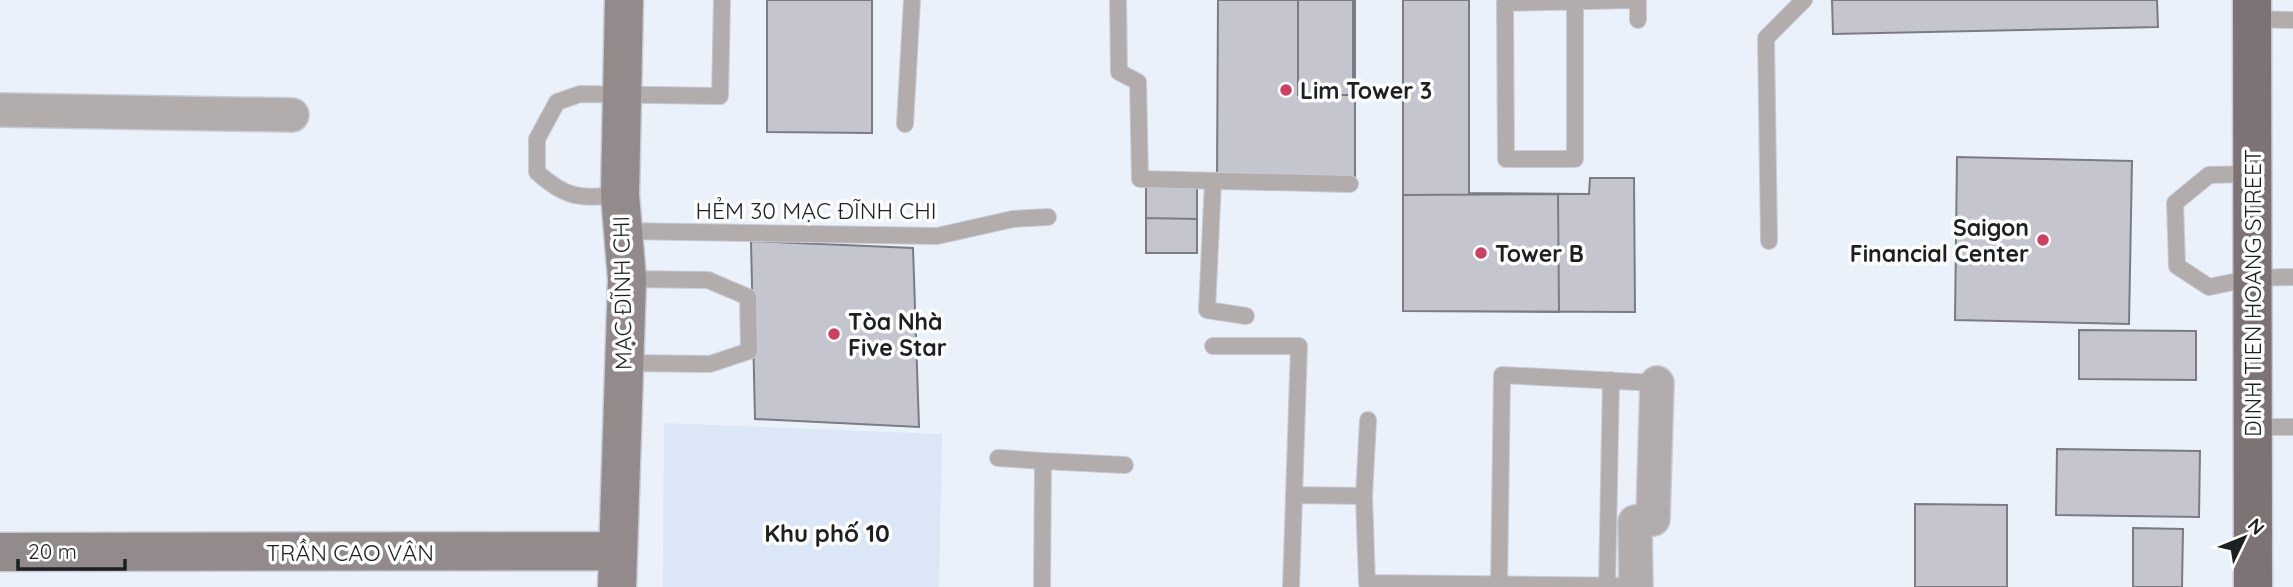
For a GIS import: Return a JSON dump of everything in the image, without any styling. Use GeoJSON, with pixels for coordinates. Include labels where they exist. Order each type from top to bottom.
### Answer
{"type":"FeatureCollection","features":[{"type":"Feature","properties":{"kind":"main road","name":"DINH TIEN HOANG STREET"},"geometry":{"type":"LineString","coordinates":[[2252,9],[2253,587]]}},
{"type":"Feature","properties":{"kind":"street","name":"MẠC ĐĨNH CHI"},"geometry":{"type":"LineString","coordinates":[[617,569],[626,279],[622,213],[624,0]]}},
{"type":"Feature","properties":{"kind":"street"},"geometry":{"type":"LineString","coordinates":[[0,110],[292,115]]}},
{"type":"Feature","properties":{"kind":"street"},"geometry":{"type":"LineString","coordinates":[[1636,587],[1635,522],[1653,519],[1657,383]]}},
{"type":"Feature","properties":{"kind":"street","name":"TRẦN CAO VÂN"},"geometry":{"type":"LineString","coordinates":[[0,552],[617,569]]}},
{"type":"Feature","properties":{"kind":"lane","name":"HẺM 30 MẠC ĐĨNH CHI"},"geometry":{"type":"LineString","coordinates":[[722,0],[720,96],[580,94],[557,102],[537,139],[537,172],[556,190],[622,213],[937,236],[1013,219],[1048,217]]}},
{"type":"Feature","properties":{"kind":"lane"},"geometry":{"type":"LineString","coordinates":[[905,124],[912,0]]}},
{"type":"Feature","properties":{"kind":"lane"},"geometry":{"type":"LineString","coordinates":[[1118,0],[1119,72],[1139,82],[1140,179],[1350,184]]}},
{"type":"Feature","properties":{"kind":"lane"},"geometry":{"type":"LineString","coordinates":[[1575,1],[1575,159],[1506,159],[1505,3],[1575,1],[1632,0]]}},
{"type":"Feature","properties":{"kind":"lane"},"geometry":{"type":"LineString","coordinates":[[1638,0],[1638,20]]}},
{"type":"Feature","properties":{"kind":"lane"},"geometry":{"type":"LineString","coordinates":[[1769,241],[1766,38],[1804,0]]}},
{"type":"Feature","properties":{"kind":"lane"},"geometry":{"type":"LineString","coordinates":[[2252,9],[2293,20]]}},
{"type":"Feature","properties":{"kind":"lane"},"geometry":{"type":"LineString","coordinates":[[2251,174],[2209,175],[2175,203],[2177,266],[2209,287],[2252,278],[2293,277]]}},
{"type":"Feature","properties":{"kind":"lane"},"geometry":{"type":"LineString","coordinates":[[1213,181],[1207,310],[1247,316]]}},
{"type":"Feature","properties":{"kind":"lane"},"geometry":{"type":"LineString","coordinates":[[624,363],[710,364],[749,351],[748,297],[708,280],[626,279]]}},
{"type":"Feature","properties":{"kind":"lane"},"geometry":{"type":"LineString","coordinates":[[1213,346],[1299,346],[1291,587]]}},
{"type":"Feature","properties":{"kind":"lane"},"geometry":{"type":"LineString","coordinates":[[1499,586],[1502,375],[1657,383]]}},
{"type":"Feature","properties":{"kind":"lane"},"geometry":{"type":"LineString","coordinates":[[1607,586],[1611,380]]}},
{"type":"Feature","properties":{"kind":"lane"},"geometry":{"type":"LineString","coordinates":[[1368,420],[1364,496],[1367,583],[1636,587]]}},
{"type":"Feature","properties":{"kind":"lane"},"geometry":{"type":"LineString","coordinates":[[2252,427],[2293,427]]}},
{"type":"Feature","properties":{"kind":"lane"},"geometry":{"type":"LineString","coordinates":[[998,458],[1125,466]]}},
{"type":"Feature","properties":{"kind":"lane"},"geometry":{"type":"LineString","coordinates":[[1042,587],[1043,461]]}},
{"type":"Feature","properties":{"kind":"lane"},"geometry":{"type":"LineString","coordinates":[[1296,495],[1364,496]]}},
{"type":"Feature","properties":{"kind":"shaded area"},"geometry":{"type":"Polygon","coordinates":[[[664,423],[942,434],[939,587],[663,587],[664,423]]]}},
{"type":"Feature","properties":{"kind":"building"},"geometry":{"type":"Polygon","coordinates":[[[767,0],[872,0],[872,133],[767,132],[767,0]]]}},
{"type":"Feature","properties":{"kind":"building","name":"Lim Tower 3"},"geometry":{"type":"Polygon","coordinates":[[[1218,0],[1355,0],[1355,181],[1217,179],[1218,0]]]}},
{"type":"Feature","properties":{"kind":"building"},"geometry":{"type":"Polygon","coordinates":[[[1298,0],[1353,0],[1353,95],[1298,95],[1298,0]]]}},
{"type":"Feature","properties":{"kind":"building"},"geometry":{"type":"Polygon","coordinates":[[[1403,0],[1469,0],[1469,193],[1589,194],[1590,178],[1634,178],[1635,312],[1403,311],[1403,0]]]}},
{"type":"Feature","properties":{"kind":"building"},"geometry":{"type":"Polygon","coordinates":[[[1832,0],[2157,0],[2158,27],[1833,34],[1832,0]]]}},
{"type":"Feature","properties":{"kind":"building","name":"Saigon Financial Center"},"geometry":{"type":"Polygon","coordinates":[[[1957,157],[2132,161],[2129,324],[1955,320],[1957,157]]]}},
{"type":"Feature","properties":{"kind":"building"},"geometry":{"type":"Polygon","coordinates":[[[1146,181],[1197,181],[1197,219],[1146,218],[1146,181]]]}},
{"type":"Feature","properties":{"kind":"building","name":"Tower B"},"geometry":{"type":"Polygon","coordinates":[[[1558,194],[1559,312],[1403,311],[1403,195],[1558,194]]]}},
{"type":"Feature","properties":{"kind":"building"},"geometry":{"type":"Polygon","coordinates":[[[1146,218],[1197,219],[1197,253],[1146,253],[1146,218]]]}},
{"type":"Feature","properties":{"kind":"building","name":"Tòa Nhà Five Star"},"geometry":{"type":"Polygon","coordinates":[[[751,241],[913,248],[919,427],[755,419],[751,241]]]}},
{"type":"Feature","properties":{"kind":"building"},"geometry":{"type":"Polygon","coordinates":[[[2079,330],[2196,331],[2196,380],[2079,379],[2079,330]]]}},
{"type":"Feature","properties":{"kind":"building"},"geometry":{"type":"Polygon","coordinates":[[[2057,449],[2200,451],[2199,517],[2056,515],[2057,449]]]}},
{"type":"Feature","properties":{"kind":"building"},"geometry":{"type":"Polygon","coordinates":[[[1915,504],[2007,505],[2007,587],[1915,587],[1915,504]]]}},
{"type":"Feature","properties":{"kind":"building"},"geometry":{"type":"Polygon","coordinates":[[[2133,528],[2183,529],[2182,587],[2133,587],[2133,528]]]}},
{"type":"Feature","properties":{"kind":"place","name":"Lim Tower 3"},"geometry":{"type":"Point","coordinates":[1286,90]}},
{"type":"Feature","properties":{"kind":"place","name":"Saigon Financial Center"},"geometry":{"type":"Point","coordinates":[2043,240]}},
{"type":"Feature","properties":{"kind":"place","name":"Tower B"},"geometry":{"type":"Point","coordinates":[1481,253]}},
{"type":"Feature","properties":{"kind":"place","name":"Tòa Nhà Five Star"},"geometry":{"type":"Point","coordinates":[834,334]}},
{"type":"Feature","properties":{"kind":"district","name":"Khu phố 10"},"geometry":{"type":"Point","coordinates":[827,533]}}]}
